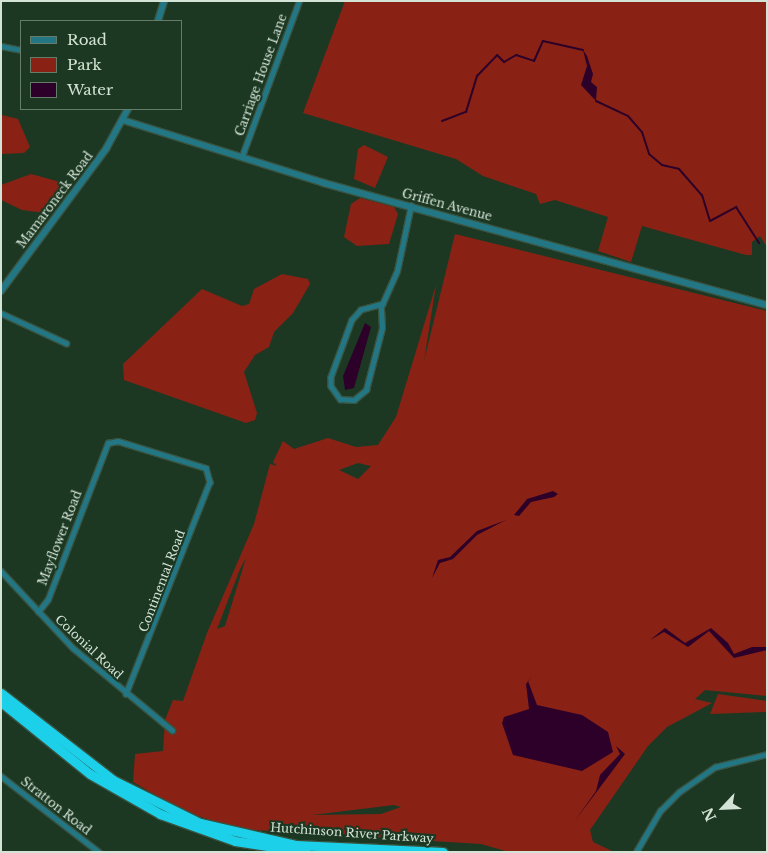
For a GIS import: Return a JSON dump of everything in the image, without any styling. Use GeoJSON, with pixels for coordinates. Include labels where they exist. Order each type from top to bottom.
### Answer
{"type":"FeatureCollection","features":[{"type":"Feature","properties":{"kind":"highway","name":"Hutchinson River Parkway"},"geometry":{"type":"LineString","coordinates":[[1,693],[112,780],[200,824],[296,845],[443,852]]}},
{"type":"Feature","properties":{"kind":"highway","name":"Hutchinson River Parkway"},"geometry":{"type":"LineString","coordinates":[[1,702],[35,732],[108,785],[178,822],[235,841],[306,852]]}},
{"type":"Feature","properties":{"kind":"highway"},"geometry":{"type":"LineString","coordinates":[[1,709],[35,732]]}},
{"type":"Feature","properties":{"kind":"street"},"geometry":{"type":"LineString","coordinates":[[158,20],[164,1]]}},
{"type":"Feature","properties":{"kind":"street"},"geometry":{"type":"LineString","coordinates":[[293,1],[299,2]]}},
{"type":"Feature","properties":{"kind":"street","name":"Carriage House Lane"},"geometry":{"type":"LineString","coordinates":[[242,156],[299,2]]}},
{"type":"Feature","properties":{"kind":"street"},"geometry":{"type":"LineString","coordinates":[[1,46],[20,50]]}},
{"type":"Feature","properties":{"kind":"street","name":"Mamaroneck Road"},"geometry":{"type":"LineString","coordinates":[[1,291],[123,120],[128,110]]}},
{"type":"Feature","properties":{"kind":"street","name":"Griffen Avenue"},"geometry":{"type":"LineString","coordinates":[[123,120],[410,205],[767,305]]}},
{"type":"Feature","properties":{"kind":"street"},"geometry":{"type":"LineString","coordinates":[[382,304],[361,310],[352,320],[331,377],[331,386],[340,399],[354,400],[366,390],[382,328],[382,304],[397,271],[410,205]]}},
{"type":"Feature","properties":{"kind":"street"},"geometry":{"type":"LineString","coordinates":[[1,313],[66,343]]}},
{"type":"Feature","properties":{"kind":"street","name":"Mayflower Road"},"geometry":{"type":"LineString","coordinates":[[38,612],[48,599],[105,448],[113,441],[202,465],[210,473]]}},
{"type":"Feature","properties":{"kind":"street","name":"Continental Road"},"geometry":{"type":"LineString","coordinates":[[126,694],[174,577],[210,473]]}},
{"type":"Feature","properties":{"kind":"street","name":"Colonial Road"},"geometry":{"type":"LineString","coordinates":[[1,570],[38,612],[126,694],[172,730]]}},
{"type":"Feature","properties":{"kind":"street"},"geometry":{"type":"LineString","coordinates":[[636,852],[660,811],[679,792],[715,767],[767,754]]}},
{"type":"Feature","properties":{"kind":"street","name":"Stratton Road"},"geometry":{"type":"LineString","coordinates":[[1,776],[98,852]]}},
{"type":"Feature","properties":{"kind":"green space"},"geometry":{"type":"Polygon","coordinates":[[[345,1],[767,1],[767,247],[760,236],[752,242],[752,255],[746,255],[642,226],[631,262],[598,251],[608,217],[555,200],[540,204],[536,194],[483,176],[456,159],[303,113],[345,1]]]}},
{"type":"Feature","properties":{"kind":"green space"},"geometry":{"type":"Polygon","coordinates":[[[2,115],[18,119],[30,147],[24,153],[1,154],[2,115]]]}},
{"type":"Feature","properties":{"kind":"green space"},"geometry":{"type":"Polygon","coordinates":[[[364,145],[388,157],[375,188],[354,179],[358,149],[364,145]]]}},
{"type":"Feature","properties":{"kind":"green space"},"geometry":{"type":"Polygon","coordinates":[[[31,174],[64,183],[64,190],[45,213],[22,210],[1,200],[1,185],[31,174]]]}},
{"type":"Feature","properties":{"kind":"green space"},"geometry":{"type":"Polygon","coordinates":[[[360,198],[394,207],[398,214],[389,244],[357,246],[344,237],[351,204],[360,198]]]}},
{"type":"Feature","properties":{"kind":"green space"},"geometry":{"type":"Polygon","coordinates":[[[455,234],[767,311],[767,696],[705,690],[695,699],[712,703],[667,727],[648,746],[590,830],[593,842],[614,852],[509,852],[481,844],[238,829],[183,811],[133,782],[135,754],[163,751],[165,720],[173,700],[183,701],[207,633],[254,524],[270,464],[277,466],[273,462],[283,441],[294,449],[328,438],[356,447],[378,445],[396,417],[436,285],[424,361],[455,234]],[[358,463],[339,470],[358,479],[371,466],[358,463]],[[246,558],[217,629],[225,626],[246,558]],[[394,805],[312,815],[381,814],[401,807],[394,805]]]}},
{"type":"Feature","properties":{"kind":"green space"},"geometry":{"type":"Polygon","coordinates":[[[282,274],[308,279],[310,284],[293,313],[274,332],[269,347],[255,355],[244,372],[257,413],[255,420],[246,423],[124,380],[123,364],[202,289],[242,306],[249,304],[254,289],[282,274]]]}},
{"type":"Feature","properties":{"kind":"green space"},"geometry":{"type":"Polygon","coordinates":[[[718,694],[767,701],[767,712],[710,714],[718,694]]]}},
{"type":"Feature","properties":{"kind":"water"},"geometry":{"type":"Polygon","coordinates":[[[583,50],[593,74],[591,82],[597,87],[596,101],[581,85],[587,66],[583,50]]]}},
{"type":"Feature","properties":{"kind":"water"},"geometry":{"type":"Polygon","coordinates":[[[365,323],[371,327],[354,388],[345,390],[343,376],[365,323]]]}},
{"type":"Feature","properties":{"kind":"water"},"geometry":{"type":"Polygon","coordinates":[[[553,491],[558,494],[554,497],[531,502],[519,516],[514,515],[527,499],[553,491]]]}},
{"type":"Feature","properties":{"kind":"water"},"geometry":{"type":"Polygon","coordinates":[[[506,520],[477,535],[453,559],[440,563],[432,578],[438,560],[450,557],[477,531],[506,520]]]}},
{"type":"Feature","properties":{"kind":"water"},"geometry":{"type":"Polygon","coordinates":[[[665,628],[685,643],[711,628],[728,643],[734,654],[752,647],[767,647],[767,650],[734,658],[709,631],[688,647],[664,632],[650,640],[665,628]]]}},
{"type":"Feature","properties":{"kind":"water"},"geometry":{"type":"Polygon","coordinates":[[[528,681],[537,705],[582,715],[608,732],[613,752],[582,771],[513,755],[502,723],[504,717],[529,709],[526,684],[528,681]]]}},
{"type":"Feature","properties":{"kind":"water"},"geometry":{"type":"Polygon","coordinates":[[[616,746],[625,754],[574,822],[596,791],[600,775],[620,754],[616,746]]]}},
{"type":"Feature","properties":{"kind":"waterway"},"geometry":{"type":"LineString","coordinates":[[442,121],[466,112],[477,76],[497,55],[504,62],[516,55],[534,61],[543,41],[583,50]]}},
{"type":"Feature","properties":{"kind":"waterway"},"geometry":{"type":"LineString","coordinates":[[596,101],[628,116],[642,132],[649,154],[662,165],[679,169],[702,195],[710,221],[736,207],[759,243]]}}]}
